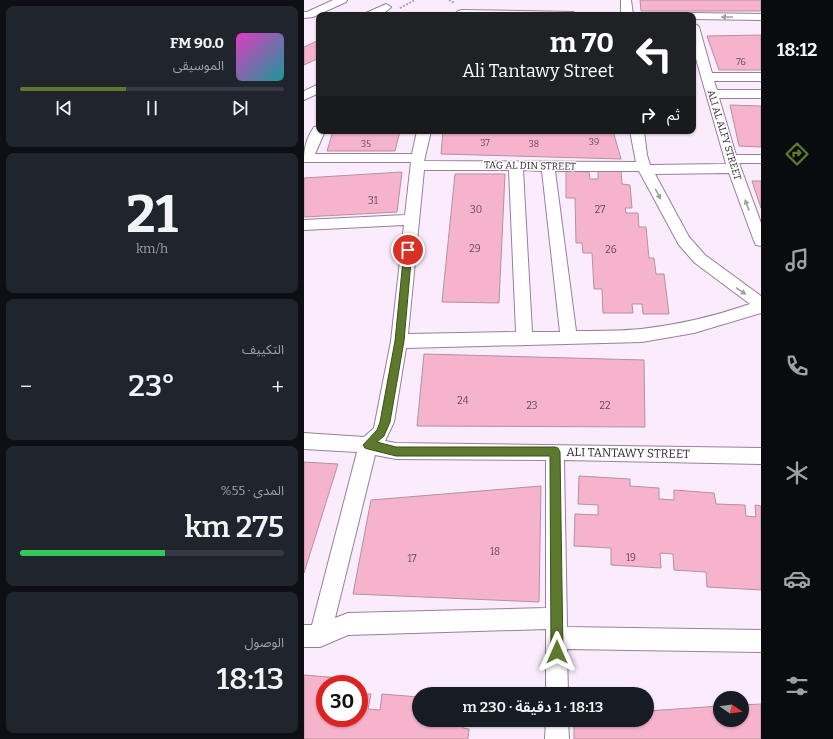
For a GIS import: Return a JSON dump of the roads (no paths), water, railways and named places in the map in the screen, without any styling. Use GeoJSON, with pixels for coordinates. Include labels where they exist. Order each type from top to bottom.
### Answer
{"type":"FeatureCollection","features":[{"type":"Feature","properties":{"kind":"street"},"geometry":{"type":"LineString","coordinates":[[307,15],[342,0]]}},
{"type":"Feature","properties":{"kind":"street"},"geometry":{"type":"LineString","coordinates":[[626,0],[627,12]]}},
{"type":"Feature","properties":{"kind":"street"},"geometry":{"type":"LineString","coordinates":[[463,12],[480,3]]}},
{"type":"Feature","properties":{"kind":"street"},"geometry":{"type":"LineString","coordinates":[[376,12],[386,7]]}},
{"type":"Feature","properties":{"kind":"street"},"geometry":{"type":"LineString","coordinates":[[307,15],[316,20]]}},
{"type":"Feature","properties":{"kind":"street"},"geometry":{"type":"LineString","coordinates":[[696,16],[761,17]]}},
{"type":"Feature","properties":{"kind":"street"},"geometry":{"type":"LineString","coordinates":[[696,27],[761,27]]}},
{"type":"Feature","properties":{"kind":"street","name":"ALI AL ALFY STREET"},"geometry":{"type":"LineString","coordinates":[[696,38],[732,163],[761,241]]}},
{"type":"Feature","properties":{"kind":"street"},"geometry":{"type":"LineString","coordinates":[[707,77],[761,77]]}},
{"type":"Feature","properties":{"kind":"street"},"geometry":{"type":"LineString","coordinates":[[304,96],[316,90]]}},
{"type":"Feature","properties":{"kind":"street"},"geometry":{"type":"LineString","coordinates":[[711,94],[761,94]]}},
{"type":"Feature","properties":{"kind":"street"},"geometry":{"type":"LineString","coordinates":[[305,158],[317,134]]}},
{"type":"Feature","properties":{"kind":"street"},"geometry":{"type":"LineString","coordinates":[[312,636],[368,445],[381,432],[385,422],[400,341],[417,162],[423,134]]}},
{"type":"Feature","properties":{"kind":"street"},"geometry":{"type":"LineString","coordinates":[[637,134],[640,155],[645,169],[684,241],[700,259],[761,305]]}},
{"type":"Feature","properties":{"kind":"street","name":"TAG AL DIN STREET"},"geometry":{"type":"LineString","coordinates":[[305,158],[645,169],[732,163],[761,159]]}},
{"type":"Feature","properties":{"kind":"street"},"geometry":{"type":"LineString","coordinates":[[516,166],[524,339]]}},
{"type":"Feature","properties":{"kind":"street"},"geometry":{"type":"LineString","coordinates":[[548,167],[569,338]]}},
{"type":"Feature","properties":{"kind":"street"},"geometry":{"type":"LineString","coordinates":[[304,225],[411,220]]}},
{"type":"Feature","properties":{"kind":"street"},"geometry":{"type":"LineString","coordinates":[[400,341],[652,335],[701,326],[761,305]]}},
{"type":"Feature","properties":{"kind":"street","name":"ALI TANTAWY STREET"},"geometry":{"type":"LineString","coordinates":[[304,441],[368,445],[396,451],[761,456]]}},
{"type":"Feature","properties":{"kind":"street"},"geometry":{"type":"LineString","coordinates":[[555,452],[557,687]]}},
{"type":"Feature","properties":{"kind":"street"},"geometry":{"type":"LineString","coordinates":[[312,636],[348,624],[557,628],[761,641]]}},
{"type":"Feature","properties":{"kind":"street"},"geometry":{"type":"LineString","coordinates":[[557,727],[557,739]]}}]}
